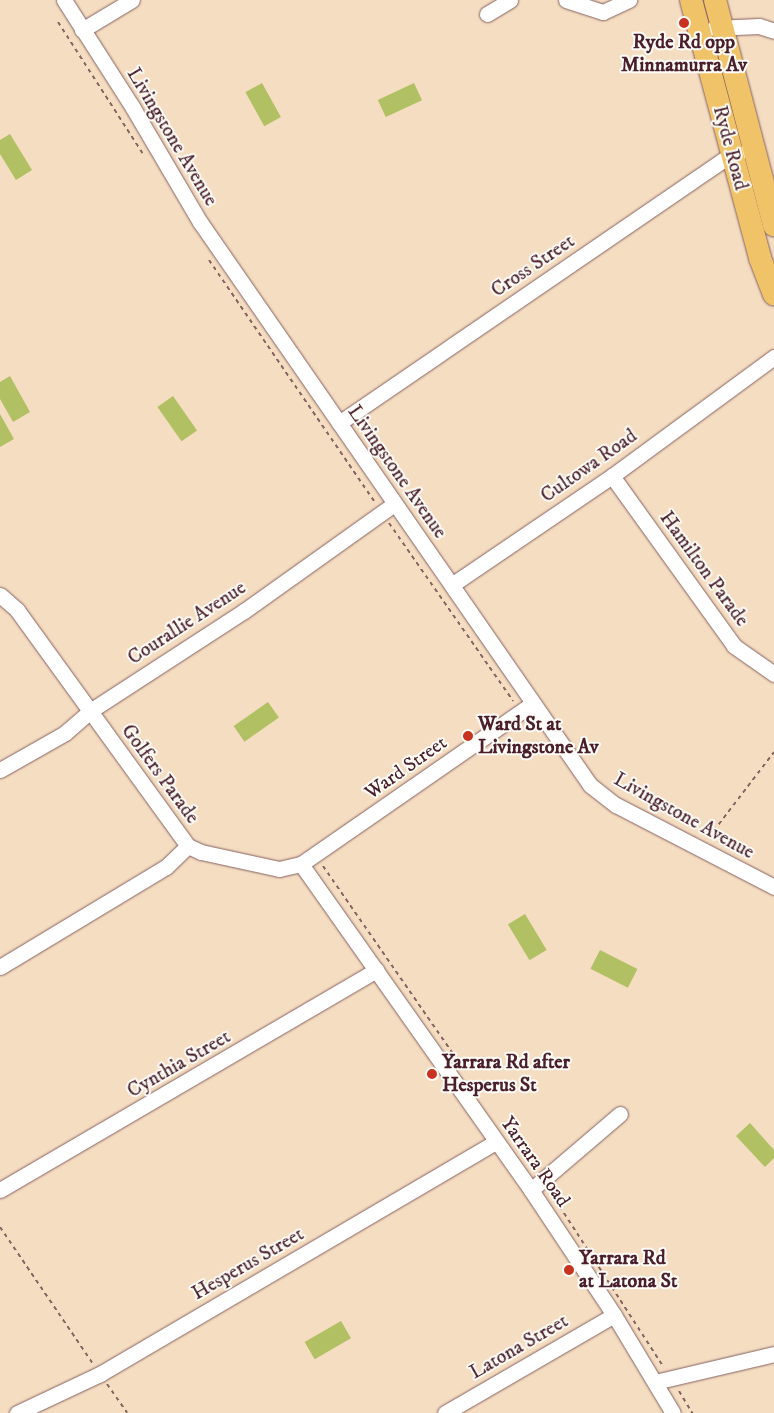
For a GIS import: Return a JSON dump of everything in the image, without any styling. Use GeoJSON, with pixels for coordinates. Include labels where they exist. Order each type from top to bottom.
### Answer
{"type":"FeatureCollection","features":[{"type":"Feature","properties":{"kind":"highway","name":"Ryde Road"},"geometry":{"type":"LineString","coordinates":[[691,0],[760,258],[774,294]]}},
{"type":"Feature","properties":{"kind":"highway","name":"Ryde Road"},"geometry":{"type":"LineString","coordinates":[[715,0],[774,226]]}},
{"type":"Feature","properties":{"kind":"street","name":"Livingstone Avenue"},"geometry":{"type":"LineString","coordinates":[[64,0],[200,222],[394,504],[453,584],[532,704],[575,765],[603,796],[774,887]]}},
{"type":"Feature","properties":{"kind":"street"},"geometry":{"type":"LineString","coordinates":[[82,30],[132,0]]}},
{"type":"Feature","properties":{"kind":"street"},"geometry":{"type":"LineString","coordinates":[[487,14],[510,0]]}},
{"type":"Feature","properties":{"kind":"street"},"geometry":{"type":"LineString","coordinates":[[566,0],[603,12],[629,0]]}},
{"type":"Feature","properties":{"kind":"street"},"geometry":{"type":"LineString","coordinates":[[699,32],[722,26],[758,26],[774,31]]}},
{"type":"Feature","properties":{"kind":"street","name":"Cross Street"},"geometry":{"type":"LineString","coordinates":[[339,424],[732,154],[755,150]]}},
{"type":"Feature","properties":{"kind":"street","name":"Cultowa Road"},"geometry":{"type":"LineString","coordinates":[[453,584],[612,476],[774,357]]}},
{"type":"Feature","properties":{"kind":"street","name":"Cultowa Road"},"geometry":{"type":"LineString","coordinates":[[746,378],[774,372]]}},
{"type":"Feature","properties":{"kind":"street","name":"Hamilton Parade"},"geometry":{"type":"LineString","coordinates":[[612,476],[734,646],[774,674]]}},
{"type":"Feature","properties":{"kind":"street","name":"Courallie Avenue"},"geometry":{"type":"LineString","coordinates":[[0,770],[64,733],[90,711],[244,611],[394,504]]}},
{"type":"Feature","properties":{"kind":"street","name":"Golfers Parade"},"geometry":{"type":"LineString","coordinates":[[0,595],[17,610],[188,846],[166,867],[0,967]]}},
{"type":"Feature","properties":{"kind":"street","name":"Ward Street"},"geometry":{"type":"LineString","coordinates":[[301,864],[532,704]]}},
{"type":"Feature","properties":{"kind":"street"},"geometry":{"type":"LineString","coordinates":[[188,846],[201,852],[279,869],[301,864]]}},
{"type":"Feature","properties":{"kind":"street","name":"Yarrara Road"},"geometry":{"type":"LineString","coordinates":[[301,864],[531,1190],[614,1315],[674,1413]]}},
{"type":"Feature","properties":{"kind":"street","name":"Cynthia Street"},"geometry":{"type":"LineString","coordinates":[[0,1190],[376,970]]}},
{"type":"Feature","properties":{"kind":"street"},"geometry":{"type":"LineString","coordinates":[[531,1190],[620,1114]]}},
{"type":"Feature","properties":{"kind":"street","name":"Hesperus Street"},"geometry":{"type":"LineString","coordinates":[[18,1413],[100,1374],[496,1142]]}},
{"type":"Feature","properties":{"kind":"street","name":"Latona Street"},"geometry":{"type":"LineString","coordinates":[[445,1413],[614,1315]]}},
{"type":"Feature","properties":{"kind":"street"},"geometry":{"type":"LineString","coordinates":[[655,1382],[774,1354]]}},
{"type":"Feature","properties":{"kind":"path"},"geometry":{"type":"LineString","coordinates":[[389,523],[513,702]]}},
{"type":"Feature","properties":{"kind":"path"},"geometry":{"type":"LineString","coordinates":[[700,849],[774,752]]}},
{"type":"Feature","properties":{"kind":"path"},"geometry":{"type":"LineString","coordinates":[[321,864],[461,1066]]}},
{"type":"Feature","properties":{"kind":"path"},"geometry":{"type":"LineString","coordinates":[[551,1193],[664,1368]]}},
{"type":"Feature","properties":{"kind":"path"},"geometry":{"type":"LineString","coordinates":[[0,1227],[128,1413]]}},
{"type":"Feature","properties":{"kind":"path"},"geometry":{"type":"LineString","coordinates":[[679,1391],[692,1413]]}},
{"type":"Feature","properties":{"kind":"green space"},"geometry":{"type":"Polygon","coordinates":[[[262,83],[281,117],[264,126],[245,92],[262,83]]]}},
{"type":"Feature","properties":{"kind":"green space"},"geometry":{"type":"Polygon","coordinates":[[[414,83],[422,100],[386,117],[378,100],[414,83]]]}},
{"type":"Feature","properties":{"kind":"green space"},"geometry":{"type":"Polygon","coordinates":[[[10,134],[32,170],[16,180],[0,154],[0,140],[10,134]]]}},
{"type":"Feature","properties":{"kind":"green space"},"geometry":{"type":"Polygon","coordinates":[[[10,376],[30,412],[13,422],[0,399],[0,382],[10,376]]]}},
{"type":"Feature","properties":{"kind":"green space"},"geometry":{"type":"Polygon","coordinates":[[[173,396],[197,430],[182,441],[157,407],[173,396]]]}},
{"type":"Feature","properties":{"kind":"green space"},"geometry":{"type":"Polygon","coordinates":[[[0,414],[14,439],[0,447],[0,414]]]}},
{"type":"Feature","properties":{"kind":"green space"},"geometry":{"type":"Polygon","coordinates":[[[268,702],[279,718],[244,742],[234,726],[268,702]]]}},
{"type":"Feature","properties":{"kind":"green space"},"geometry":{"type":"Polygon","coordinates":[[[525,914],[547,950],[529,960],[508,924],[525,914]]]}},
{"type":"Feature","properties":{"kind":"green space"},"geometry":{"type":"Polygon","coordinates":[[[600,950],[637,969],[628,988],[590,969],[600,950]]]}},
{"type":"Feature","properties":{"kind":"green space"},"geometry":{"type":"Polygon","coordinates":[[[750,1123],[774,1150],[774,1158],[765,1167],[736,1136],[750,1123]]]}},
{"type":"Feature","properties":{"kind":"green space"},"geometry":{"type":"Polygon","coordinates":[[[341,1321],[351,1338],[315,1359],[305,1342],[341,1321]]]}},
{"type":"Feature","properties":{"kind":"place","name":"Ryde Rd opp Minnamurra Av"},"geometry":{"type":"Point","coordinates":[684,23]}},
{"type":"Feature","properties":{"kind":"place","name":"Ward St at Livingstone Av"},"geometry":{"type":"Point","coordinates":[468,736]}},
{"type":"Feature","properties":{"kind":"place","name":"Yarrara Rd after Hesperus St"},"geometry":{"type":"Point","coordinates":[432,1074]}},
{"type":"Feature","properties":{"kind":"place","name":"Yarrara Rd at Latona St"},"geometry":{"type":"Point","coordinates":[569,1270]}}]}
